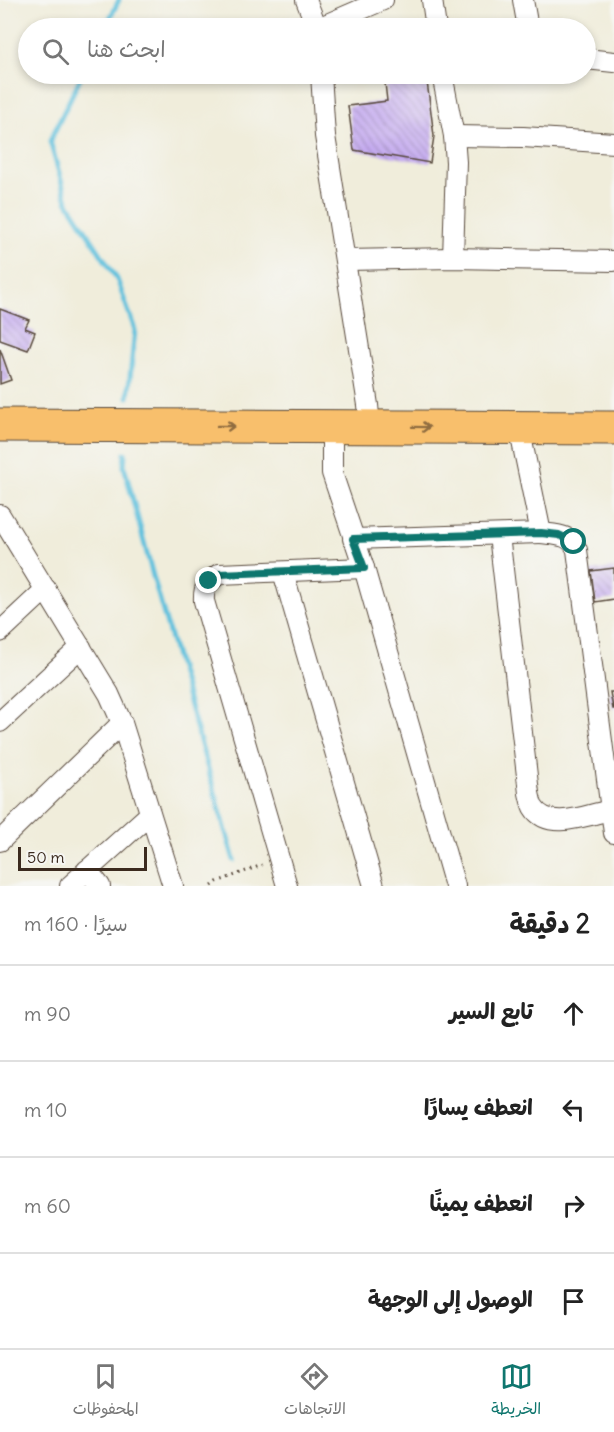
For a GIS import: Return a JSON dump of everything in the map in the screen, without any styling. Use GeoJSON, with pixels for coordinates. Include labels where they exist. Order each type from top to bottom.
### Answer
{"type":"FeatureCollection","features":[{"type":"Feature","properties":{"kind":"highway"},"geometry":{"type":"LineString","coordinates":[[0,404],[369,416],[519,428],[614,428]]}},
{"type":"Feature","properties":{"kind":"highway"},"geometry":{"type":"LineString","coordinates":[[0,425],[332,427],[369,416],[614,406]]}},
{"type":"Feature","properties":{"kind":"street"},"geometry":{"type":"LineString","coordinates":[[306,0],[313,18]]}},
{"type":"Feature","properties":{"kind":"street"},"geometry":{"type":"LineString","coordinates":[[341,18],[383,0]]}},
{"type":"Feature","properties":{"kind":"street"},"geometry":{"type":"LineString","coordinates":[[432,0],[435,18]]}},
{"type":"Feature","properties":{"kind":"street"},"geometry":{"type":"LineString","coordinates":[[523,0],[526,18]]}},
{"type":"Feature","properties":{"kind":"street"},"geometry":{"type":"LineString","coordinates":[[596,60],[614,62]]}},
{"type":"Feature","properties":{"kind":"street"},"geometry":{"type":"LineString","coordinates":[[322,84],[326,136],[369,416]]}},
{"type":"Feature","properties":{"kind":"street"},"geometry":{"type":"LineString","coordinates":[[444,84],[454,136],[456,162],[453,258]]}},
{"type":"Feature","properties":{"kind":"street"},"geometry":{"type":"LineString","coordinates":[[454,136],[523,137],[614,143]]}},
{"type":"Feature","properties":{"kind":"street"},"geometry":{"type":"LineString","coordinates":[[346,260],[453,258],[614,261]]}},
{"type":"Feature","properties":{"kind":"street"},"geometry":{"type":"LineString","coordinates":[[332,427],[332,473],[364,568],[455,886]]}},
{"type":"Feature","properties":{"kind":"street"},"geometry":{"type":"LineString","coordinates":[[519,428],[541,533]]}},
{"type":"Feature","properties":{"kind":"street"},"geometry":{"type":"LineString","coordinates":[[2,525],[46,589],[109,694],[122,723],[173,886]]}},
{"type":"Feature","properties":{"kind":"street"},"geometry":{"type":"LineString","coordinates":[[353,539],[541,533],[559,535],[574,542],[578,550],[614,833]]}},
{"type":"Feature","properties":{"kind":"street"},"geometry":{"type":"LineString","coordinates":[[499,535],[529,793],[533,807],[542,817],[554,822],[610,810]]}},
{"type":"Feature","properties":{"kind":"street"},"geometry":{"type":"LineString","coordinates":[[287,886],[204,601],[203,589],[219,574],[364,568]]}},
{"type":"Feature","properties":{"kind":"street"},"geometry":{"type":"LineString","coordinates":[[283,572],[374,886]]}},
{"type":"Feature","properties":{"kind":"street"},"geometry":{"type":"LineString","coordinates":[[0,632],[46,589]]}},
{"type":"Feature","properties":{"kind":"street"},"geometry":{"type":"LineString","coordinates":[[0,722],[81,647]]}},
{"type":"Feature","properties":{"kind":"street"},"geometry":{"type":"LineString","coordinates":[[0,841],[122,723]]}},
{"type":"Feature","properties":{"kind":"street"},"geometry":{"type":"LineString","coordinates":[[70,886],[150,814]]}},
{"type":"Feature","properties":{"kind":"street"},"geometry":{"type":"LineString","coordinates":[[87,870],[100,886]]}},
{"type":"Feature","properties":{"kind":"path"},"geometry":{"type":"LineString","coordinates":[[212,886],[248,870]]}},
{"type":"Feature","properties":{"kind":"building"},"geometry":{"type":"Polygon","coordinates":[[[385,84],[427,84],[434,136],[430,163],[354,150],[348,106],[387,101],[385,84]]]}},
{"type":"Feature","properties":{"kind":"building"},"geometry":{"type":"Polygon","coordinates":[[[0,309],[29,320],[25,328],[35,332],[28,350],[0,340],[0,309]]]}},
{"type":"Feature","properties":{"kind":"building"},"geometry":{"type":"Polygon","coordinates":[[[0,349],[11,380],[0,384],[0,349]]]}},
{"type":"Feature","properties":{"kind":"building"},"geometry":{"type":"Polygon","coordinates":[[[614,568],[614,599],[595,602],[591,571],[614,568]]]}},
{"type":"Feature","properties":{"kind":"building"},"geometry":{"type":"Polygon","coordinates":[[[610,692],[614,692],[614,709],[613,709],[610,692]]]}},
{"type":"Feature","properties":{"kind":"waterway"},"geometry":{"type":"LineString","coordinates":[[110,18],[119,0]]}},
{"type":"Feature","properties":{"kind":"waterway"},"geometry":{"type":"LineString","coordinates":[[77,84],[50,141],[67,201],[117,279],[135,330],[128,397]]}},
{"type":"Feature","properties":{"kind":"waterway"},"geometry":{"type":"LineString","coordinates":[[125,453],[124,466],[154,580],[234,860]]}},
{"type":"Feature","properties":{"kind":"route"},"geometry":{"type":"LineString","coordinates":[[209,581],[219,574],[364,568],[353,539],[541,533],[559,535],[574,542]]}}]}
